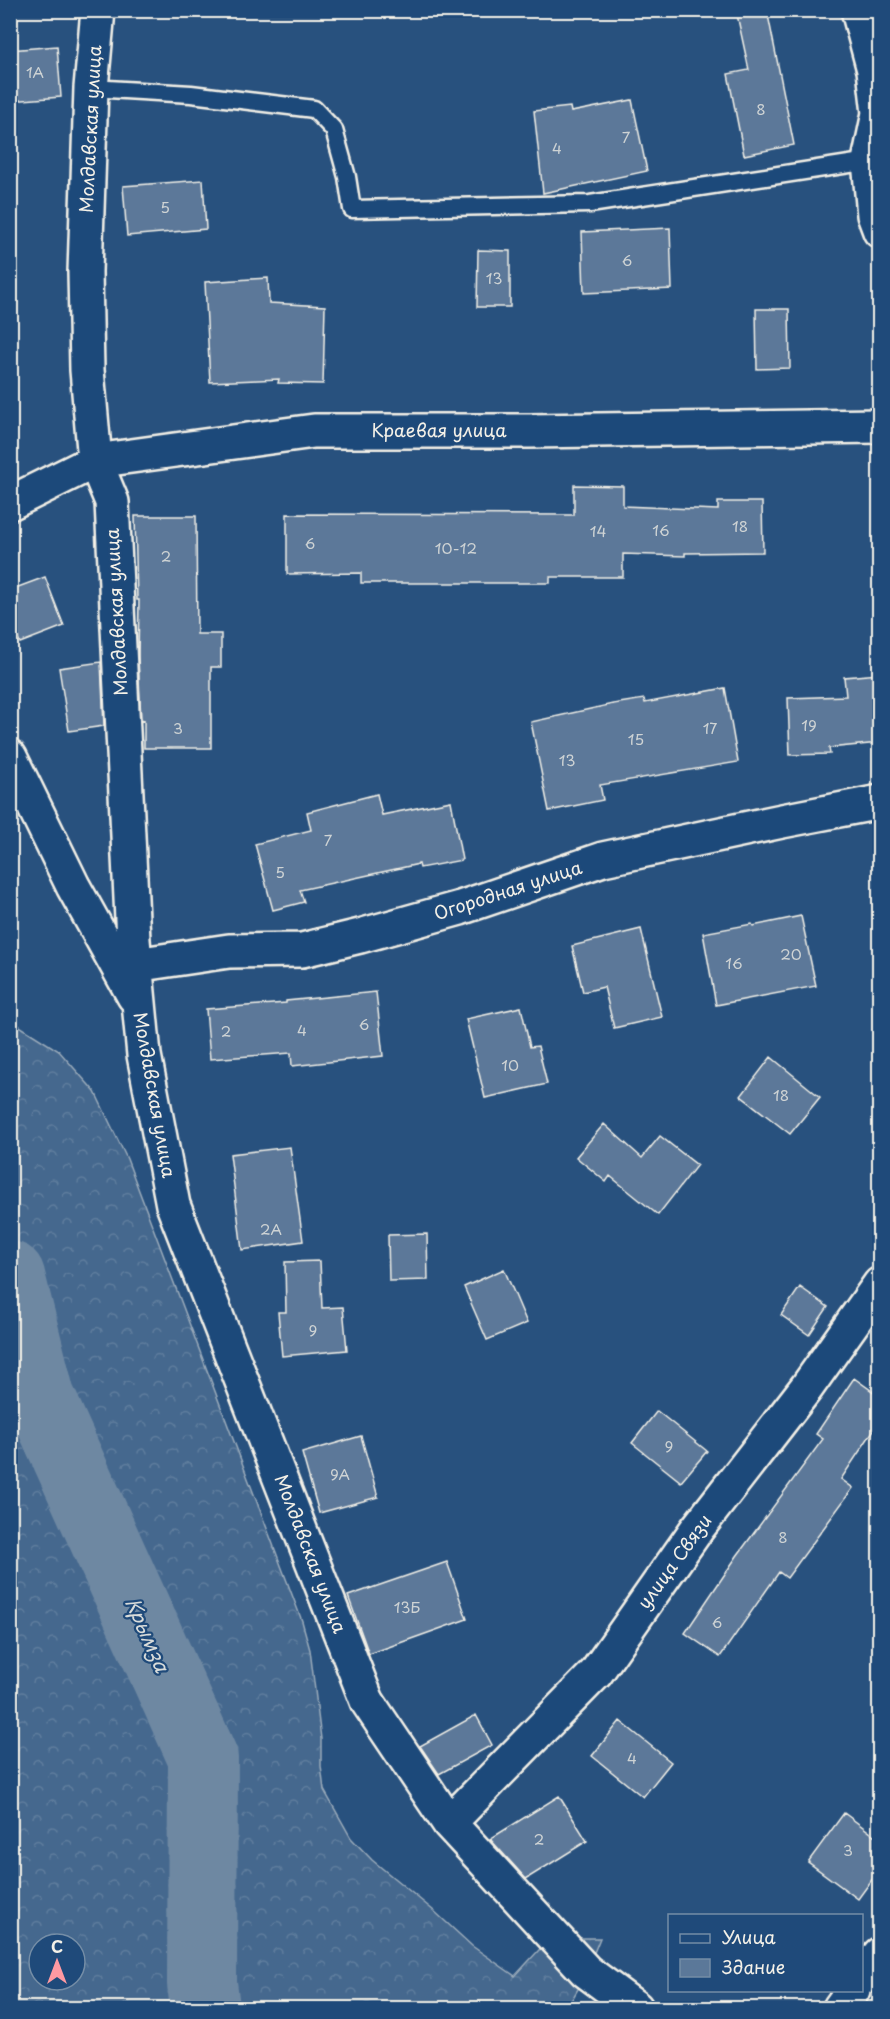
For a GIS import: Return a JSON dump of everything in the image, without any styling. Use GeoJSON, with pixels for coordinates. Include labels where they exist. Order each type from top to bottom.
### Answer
{"type":"FeatureCollection","features":[{"type":"Feature","properties":{"kind":"street","name":"Молдавская улица"},"geometry":{"type":"LineString","coordinates":[[98,10],[91,88],[85,272],[87,370],[95,461],[112,502],[135,965],[144,1055],[173,1205],[367,1701],[449,1823],[586,1971],[636,2008]]}},
{"type":"Feature","properties":{"kind":"street"},"geometry":{"type":"LineString","coordinates":[[858,10],[877,69],[879,113],[869,161],[874,214],[879,231]]}},
{"type":"Feature","properties":{"kind":"street","name":"Краевая улица"},"geometry":{"type":"LineString","coordinates":[[10,502],[95,461],[314,432],[529,432],[879,426]]}},
{"type":"Feature","properties":{"kind":"street"},"geometry":{"type":"LineString","coordinates":[[10,757],[73,886],[139,1005]]}},
{"type":"Feature","properties":{"kind":"street","name":"Огородная улица"},"geometry":{"type":"LineString","coordinates":[[135,965],[229,951],[302,950],[460,908],[603,860],[879,802]]}},
{"type":"Feature","properties":{"kind":"street","name":"улица Связи"},"geometry":{"type":"LineString","coordinates":[[449,1823],[596,1673],[697,1529],[807,1387],[879,1284]]}},
{"type":"Feature","properties":{"kind":"street"},"geometry":{"type":"LineString","coordinates":[[863,1975],[879,1953]]}},
{"type":"Feature","properties":{"kind":"street"},"geometry":{"type":"LineString","coordinates":[[840,2008],[852,1992]]}},
{"type":"Feature","properties":{"kind":"lane"},"geometry":{"type":"LineString","coordinates":[[91,88],[191,94],[314,109],[334,130],[347,177],[352,209],[590,204],[869,161]]}},
{"type":"Feature","properties":{"kind":"green space"},"geometry":{"type":"Polygon","coordinates":[[[10,1020],[59,1051],[95,1092],[127,1159],[302,1621],[310,1650],[321,1739],[324,1790],[351,1838],[372,1860],[472,1946],[515,1976],[550,1938],[600,1938],[581,1984],[567,2008],[11,2008],[10,1020]]]}},
{"type":"Feature","properties":{"kind":"building"},"geometry":{"type":"Polygon","coordinates":[[[736,10],[767,10],[794,145],[744,155],[728,74],[749,70],[736,10]]]}},
{"type":"Feature","properties":{"kind":"building"},"geometry":{"type":"Polygon","coordinates":[[[57,46],[61,97],[10,101],[10,50],[57,46]]]}},
{"type":"Feature","properties":{"kind":"building"},"geometry":{"type":"Polygon","coordinates":[[[632,100],[647,171],[543,193],[534,111],[570,107],[571,112],[632,100]]]}},
{"type":"Feature","properties":{"kind":"building"},"geometry":{"type":"Polygon","coordinates":[[[203,180],[206,229],[127,236],[123,186],[203,180]]]}},
{"type":"Feature","properties":{"kind":"building"},"geometry":{"type":"Polygon","coordinates":[[[670,228],[672,289],[584,293],[582,232],[670,228]]]}},
{"type":"Feature","properties":{"kind":"building"},"geometry":{"type":"Polygon","coordinates":[[[478,250],[510,251],[510,307],[477,307],[478,250]]]}},
{"type":"Feature","properties":{"kind":"building"},"geometry":{"type":"Polygon","coordinates":[[[268,278],[269,303],[325,306],[323,384],[278,383],[279,379],[210,382],[205,282],[268,278]]]}},
{"type":"Feature","properties":{"kind":"building"},"geometry":{"type":"Polygon","coordinates":[[[756,309],[789,309],[790,368],[757,369],[756,309]]]}},
{"type":"Feature","properties":{"kind":"building"},"geometry":{"type":"Polygon","coordinates":[[[574,485],[623,486],[623,506],[718,510],[718,502],[762,502],[763,552],[685,553],[685,556],[623,554],[623,577],[550,577],[550,583],[361,583],[361,573],[287,574],[287,514],[574,515],[574,485]]]}},
{"type":"Feature","properties":{"kind":"building"},"geometry":{"type":"Polygon","coordinates":[[[135,516],[196,516],[197,634],[221,634],[221,667],[211,667],[211,748],[144,748],[144,720],[141,721],[138,657],[139,600],[137,600],[135,516]]]}},
{"type":"Feature","properties":{"kind":"building"},"geometry":{"type":"Polygon","coordinates":[[[45,577],[64,626],[20,643],[10,618],[10,590],[45,577]]]}},
{"type":"Feature","properties":{"kind":"building"},"geometry":{"type":"Polygon","coordinates":[[[101,662],[104,726],[69,731],[59,668],[101,662]]]}},
{"type":"Feature","properties":{"kind":"building"},"geometry":{"type":"Polygon","coordinates":[[[879,674],[879,743],[829,748],[830,754],[790,755],[788,698],[846,696],[844,677],[879,674]]]}},
{"type":"Feature","properties":{"kind":"building"},"geometry":{"type":"Polygon","coordinates":[[[725,688],[738,762],[600,785],[603,800],[549,811],[531,722],[613,704],[644,699],[645,703],[725,688]]]}},
{"type":"Feature","properties":{"kind":"building"},"geometry":{"type":"Polygon","coordinates":[[[377,794],[382,815],[451,801],[462,860],[420,868],[419,864],[300,890],[304,902],[273,910],[255,844],[311,830],[307,812],[377,794]]]}},
{"type":"Feature","properties":{"kind":"building"},"geometry":{"type":"Polygon","coordinates":[[[801,916],[816,986],[716,1005],[703,933],[801,916]]]}},
{"type":"Feature","properties":{"kind":"building"},"geometry":{"type":"Polygon","coordinates":[[[641,929],[662,1017],[614,1028],[604,987],[583,992],[572,946],[641,929]]]}},
{"type":"Feature","properties":{"kind":"building"},"geometry":{"type":"Polygon","coordinates":[[[376,992],[383,1056],[292,1066],[291,1053],[210,1059],[206,1009],[286,1003],[286,1001],[376,992]]]}},
{"type":"Feature","properties":{"kind":"building"},"geometry":{"type":"Polygon","coordinates":[[[521,1007],[530,1047],[538,1046],[547,1084],[485,1098],[466,1019],[521,1007]]]}},
{"type":"Feature","properties":{"kind":"building"},"geometry":{"type":"Polygon","coordinates":[[[771,1057],[820,1097],[790,1134],[741,1096],[771,1057]]]}},
{"type":"Feature","properties":{"kind":"building"},"geometry":{"type":"Polygon","coordinates":[[[604,1124],[642,1158],[660,1136],[697,1165],[658,1215],[610,1176],[606,1182],[576,1157],[604,1124]]]}},
{"type":"Feature","properties":{"kind":"building"},"geometry":{"type":"Polygon","coordinates":[[[290,1147],[303,1241],[242,1250],[230,1154],[290,1147]]]}},
{"type":"Feature","properties":{"kind":"building"},"geometry":{"type":"Polygon","coordinates":[[[427,1234],[428,1280],[389,1281],[388,1235],[427,1234]]]}},
{"type":"Feature","properties":{"kind":"building"},"geometry":{"type":"Polygon","coordinates":[[[320,1261],[322,1308],[343,1307],[347,1350],[282,1356],[278,1312],[286,1312],[285,1262],[320,1261]]]}},
{"type":"Feature","properties":{"kind":"building"},"geometry":{"type":"Polygon","coordinates":[[[504,1269],[527,1323],[487,1340],[464,1287],[504,1269]]]}},
{"type":"Feature","properties":{"kind":"building"},"geometry":{"type":"Polygon","coordinates":[[[800,1287],[828,1307],[809,1335],[781,1315],[800,1287]]]}},
{"type":"Feature","properties":{"kind":"building"},"geometry":{"type":"Polygon","coordinates":[[[854,1378],[879,1396],[879,1422],[841,1479],[853,1488],[787,1578],[779,1572],[720,1657],[685,1633],[737,1556],[823,1439],[816,1434],[854,1378]]]}},
{"type":"Feature","properties":{"kind":"building"},"geometry":{"type":"Polygon","coordinates":[[[657,1411],[707,1451],[681,1482],[632,1443],[657,1411]]]}},
{"type":"Feature","properties":{"kind":"building"},"geometry":{"type":"Polygon","coordinates":[[[361,1436],[378,1497],[319,1513],[302,1453],[361,1436]]]}},
{"type":"Feature","properties":{"kind":"building"},"geometry":{"type":"Polygon","coordinates":[[[447,1562],[467,1619],[369,1654],[348,1596],[447,1562]]]}},
{"type":"Feature","properties":{"kind":"building"},"geometry":{"type":"Polygon","coordinates":[[[476,1715],[492,1745],[439,1774],[420,1746],[476,1715]]]}},
{"type":"Feature","properties":{"kind":"building"},"geometry":{"type":"Polygon","coordinates":[[[620,1721],[671,1762],[643,1797],[592,1756],[620,1721]]]}},
{"type":"Feature","properties":{"kind":"building"},"geometry":{"type":"Polygon","coordinates":[[[559,1796],[587,1841],[526,1879],[490,1839],[559,1796]]]}},
{"type":"Feature","properties":{"kind":"building"},"geometry":{"type":"Polygon","coordinates":[[[844,1813],[879,1839],[879,1870],[858,1899],[808,1862],[844,1813]]]}},
{"type":"Feature","properties":{"kind":"waterway","name":"Крымза"},"geometry":{"type":"LineString","coordinates":[[10,1276],[40,1397],[203,1758],[202,1983],[205,2008]]}}]}
